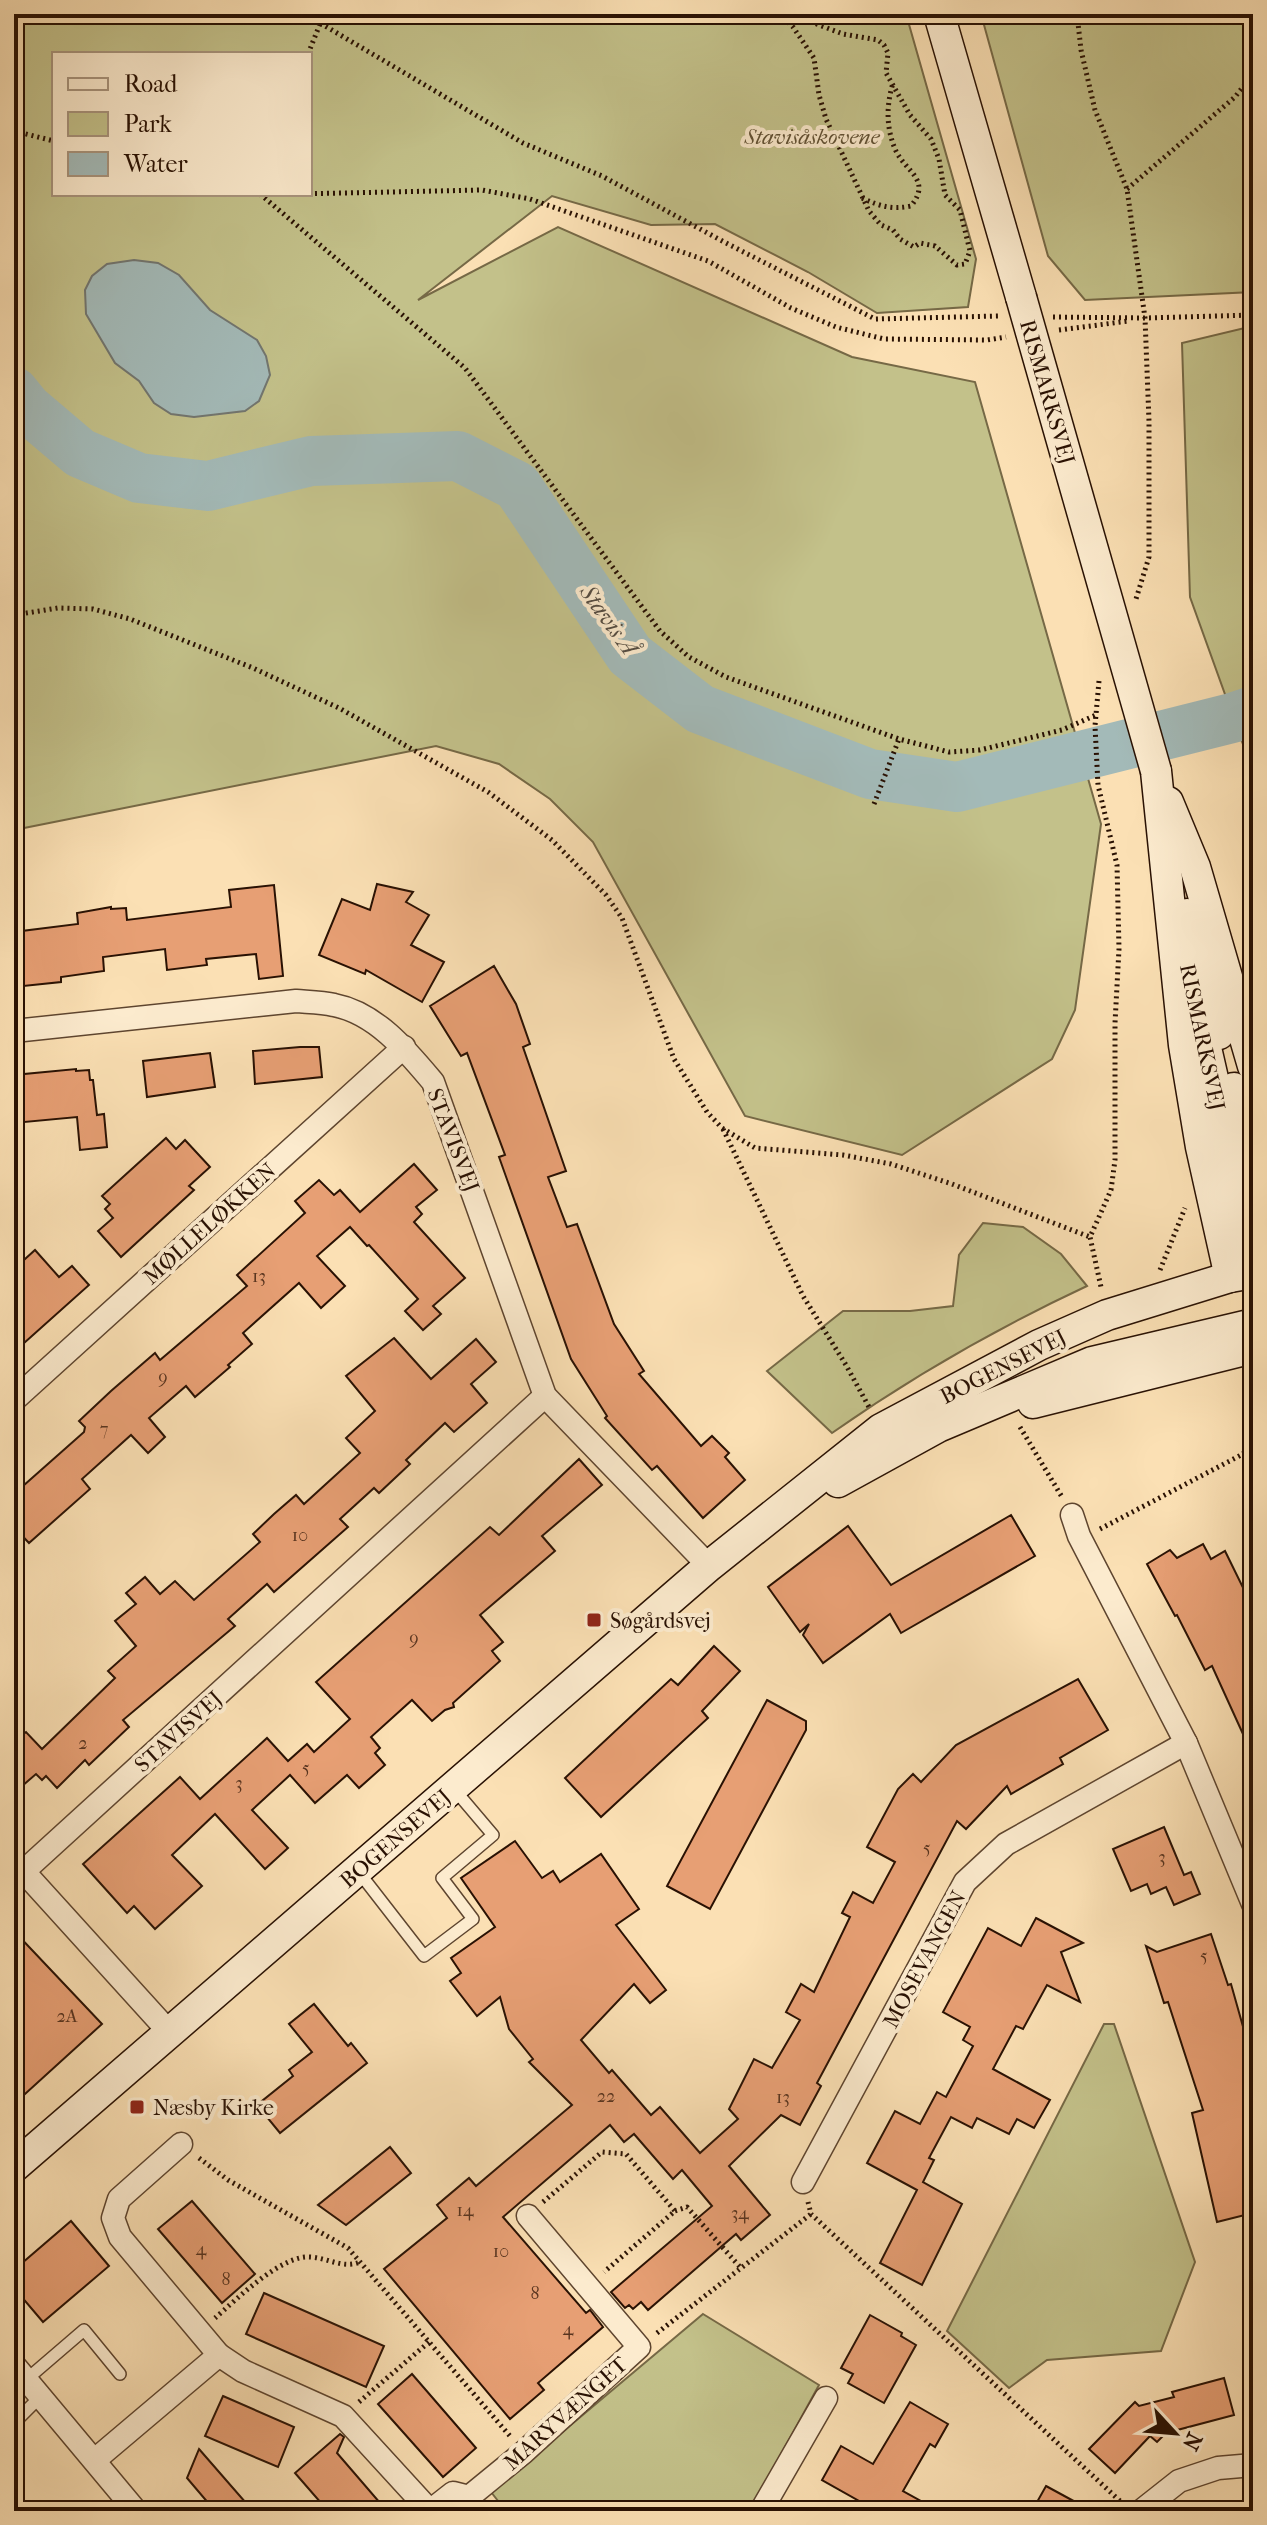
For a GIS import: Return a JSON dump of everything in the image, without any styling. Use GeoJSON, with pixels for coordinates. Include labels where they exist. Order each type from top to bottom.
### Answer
{"type":"FeatureCollection","features":[{"type":"Feature","properties":{"kind":"main road","name":"RISMARKSVEJ"},"geometry":{"type":"LineString","coordinates":[[939,14],[1013,306],[1156,771],[1195,867],[1253,1066]]}},
{"type":"Feature","properties":{"kind":"main road","name":"RISMARKSVEJ"},"geometry":{"type":"LineString","coordinates":[[1156,771],[1185,952],[1253,1253]]}},
{"type":"Feature","properties":{"kind":"main road"},"geometry":{"type":"LineString","coordinates":[[1156,771],[1194,949],[1253,1156]]}},
{"type":"Feature","properties":{"kind":"main road"},"geometry":{"type":"LineString","coordinates":[[938,1427],[1036,1367],[1113,1331],[1245,1281],[1204,1159],[1184,1045],[1156,771]]}},
{"type":"Feature","properties":{"kind":"main road","name":"BOGENSEVEJ"},"geometry":{"type":"LineString","coordinates":[[14,2167],[709,1566],[881,1429],[1039,1345],[1107,1315],[1245,1281]]}},
{"type":"Feature","properties":{"kind":"main road","name":"BOGENSEVEJ"},"geometry":{"type":"LineString","coordinates":[[779,1512],[938,1427],[1092,1362],[1253,1324]]}},
{"type":"Feature","properties":{"kind":"main road"},"geometry":{"type":"LineString","coordinates":[[938,1427],[1253,1348]]}},
{"type":"Feature","properties":{"kind":"street","name":"STAVISVEJ"},"geometry":{"type":"LineString","coordinates":[[14,1031],[296,1001],[336,1005],[369,1019],[404,1047],[433,1082],[545,1396],[709,1566]]}},
{"type":"Feature","properties":{"kind":"street","name":"MØLLELØKKEN"},"geometry":{"type":"LineString","coordinates":[[14,1400],[404,1047]]}},
{"type":"Feature","properties":{"kind":"street","name":"STAVISVEJ"},"geometry":{"type":"LineString","coordinates":[[19,1866],[545,1396]]}},
{"type":"Feature","properties":{"kind":"street"},"geometry":{"type":"LineString","coordinates":[[1076,1526],[1186,1743],[1253,1904]]}},
{"type":"Feature","properties":{"kind":"street","name":"MOSEVANGEN"},"geometry":{"type":"LineString","coordinates":[[803,2182],[965,1882],[1006,1844],[1186,1743]]}},
{"type":"Feature","properties":{"kind":"street"},"geometry":{"type":"LineString","coordinates":[[19,1866],[170,2033]]}},
{"type":"Feature","properties":{"kind":"street"},"geometry":{"type":"LineString","coordinates":[[181,2144],[119,2199],[113,2218],[120,2237],[219,2355],[243,2371],[343,2416],[430,2511]]}},
{"type":"Feature","properties":{"kind":"street","name":"MARYVÆNGET"},"geometry":{"type":"LineString","coordinates":[[430,2511],[453,2493],[476,2504],[524,2452],[639,2347],[528,2216]]}},
{"type":"Feature","properties":{"kind":"street"},"geometry":{"type":"LineString","coordinates":[[96,2459],[219,2355]]}},
{"type":"Feature","properties":{"kind":"street"},"geometry":{"type":"LineString","coordinates":[[27,2380],[96,2459],[136,2511]]}},
{"type":"Feature","properties":{"kind":"street"},"geometry":{"type":"LineString","coordinates":[[761,2511],[826,2398]]}},
{"type":"Feature","properties":{"kind":"street"},"geometry":{"type":"LineString","coordinates":[[1141,2511],[1179,2481],[1218,2468],[1253,2465]]}},
{"type":"Feature","properties":{"kind":"lane"},"geometry":{"type":"LineString","coordinates":[[358,1870],[424,1956],[473,1919],[442,1878],[493,1835],[453,1788]]}},
{"type":"Feature","properties":{"kind":"lane"},"geometry":{"type":"LineString","coordinates":[[14,2423],[27,2380],[84,2330],[120,2374]]}},
{"type":"Feature","properties":{"kind":"path"},"geometry":{"type":"LineString","coordinates":[[292,14],[320,23],[523,143],[602,176],[875,319],[1013,306]]}},
{"type":"Feature","properties":{"kind":"path"},"geometry":{"type":"LineString","coordinates":[[309,52],[324,14]]}},
{"type":"Feature","properties":{"kind":"path"},"geometry":{"type":"LineString","coordinates":[[705,14],[717,14]]}},
{"type":"Feature","properties":{"kind":"path"},"geometry":{"type":"LineString","coordinates":[[779,14],[793,27],[814,58],[826,119],[869,211],[881,225],[893,230],[914,247],[920,243],[935,246],[957,265],[965,264],[970,251],[960,210],[945,195],[939,159],[931,139],[910,115],[885,71],[887,49],[878,40],[843,34],[790,14]]}},
{"type":"Feature","properties":{"kind":"path"},"geometry":{"type":"LineString","coordinates":[[1077,14],[1081,50],[1095,110],[1127,189],[1145,318],[1149,557],[1131,610]]}},
{"type":"Feature","properties":{"kind":"path"},"geometry":{"type":"LineString","coordinates":[[1127,189],[1235,97],[1253,74]]}},
{"type":"Feature","properties":{"kind":"path"},"geometry":{"type":"LineString","coordinates":[[862,198],[890,208],[905,207],[911,206],[919,192],[917,177],[895,150],[887,114],[893,82]]}},
{"type":"Feature","properties":{"kind":"path"},"geometry":{"type":"LineString","coordinates":[[14,131],[52,140]]}},
{"type":"Feature","properties":{"kind":"path"},"geometry":{"type":"LineString","coordinates":[[312,194],[482,190],[530,199],[708,261],[791,308],[836,327],[884,339],[987,340],[1019,336]]}},
{"type":"Feature","properties":{"kind":"path"},"geometry":{"type":"LineString","coordinates":[[262,196],[465,368],[660,631],[689,657],[726,677],[899,739],[949,752],[980,750],[1062,730],[1096,714]]}},
{"type":"Feature","properties":{"kind":"path"},"geometry":{"type":"LineString","coordinates":[[1051,317],[1253,315]]}},
{"type":"Feature","properties":{"kind":"path"},"geometry":{"type":"LineString","coordinates":[[1051,331],[1145,318]]}},
{"type":"Feature","properties":{"kind":"path"},"geometry":{"type":"LineString","coordinates":[[14,615],[70,608],[93,609],[130,619],[253,668],[339,708],[488,792],[552,840],[606,895],[622,918],[674,1059],[707,1112],[722,1128],[755,1148],[843,1155],[891,1164],[1090,1237]]}},
{"type":"Feature","properties":{"kind":"path"},"geometry":{"type":"LineString","coordinates":[[1106,667],[1099,682],[1095,726],[1098,785],[1117,865],[1119,949],[1115,1023],[1115,1160],[1111,1190],[1090,1237],[1107,1315]]}},
{"type":"Feature","properties":{"kind":"path"},"geometry":{"type":"LineString","coordinates":[[874,804],[899,739]]}},
{"type":"Feature","properties":{"kind":"path"},"geometry":{"type":"LineString","coordinates":[[722,1128],[803,1296],[881,1429]]}},
{"type":"Feature","properties":{"kind":"path"},"geometry":{"type":"LineString","coordinates":[[1147,1303],[1204,1159]]}},
{"type":"Feature","properties":{"kind":"path"},"geometry":{"type":"LineString","coordinates":[[1015,1418],[1076,1526],[1110,1526],[1243,1454],[1253,1440]]}},
{"type":"Feature","properties":{"kind":"path"},"geometry":{"type":"LineString","coordinates":[[181,2144],[228,2180],[348,2248],[524,2452]]}},
{"type":"Feature","properties":{"kind":"path"},"geometry":{"type":"LineString","coordinates":[[528,2216],[602,2152],[626,2154],[675,2211]]}},
{"type":"Feature","properties":{"kind":"path"},"geometry":{"type":"LineString","coordinates":[[803,2182],[811,2214],[1131,2511]]}},
{"type":"Feature","properties":{"kind":"path"},"geometry":{"type":"LineString","coordinates":[[588,2286],[675,2211],[687,2207],[740,2267]]}},
{"type":"Feature","properties":{"kind":"path"},"geometry":{"type":"LineString","coordinates":[[639,2347],[811,2214]]}},
{"type":"Feature","properties":{"kind":"path"},"geometry":{"type":"LineString","coordinates":[[199,2332],[272,2270],[307,2256],[350,2266],[360,2262]]}},
{"type":"Feature","properties":{"kind":"path"},"geometry":{"type":"LineString","coordinates":[[343,2416],[429,2342]]}},
{"type":"Feature","properties":{"kind":"green space","name":"Stavisåskovene"},"geometry":{"type":"Polygon","coordinates":[[[14,14],[906,14],[976,259],[968,307],[877,313],[808,272],[715,224],[651,225],[552,196],[418,300],[558,227],[852,357],[975,382],[1101,824],[1075,1010],[1052,1059],[902,1155],[745,1116],[593,842],[550,799],[499,764],[436,746],[14,830],[14,14]]]}},
{"type":"Feature","properties":{"kind":"green space"},"geometry":{"type":"Polygon","coordinates":[[[981,14],[1253,14],[1253,292],[1085,300],[1048,256],[981,14]]]}},
{"type":"Feature","properties":{"kind":"green space"},"geometry":{"type":"Polygon","coordinates":[[[1253,326],[1253,772],[1190,597],[1182,343],[1253,326]]]}},
{"type":"Feature","properties":{"kind":"green space"},"geometry":{"type":"Polygon","coordinates":[[[983,1223],[1023,1227],[1061,1254],[1087,1286],[956,1354],[832,1433],[767,1371],[843,1311],[910,1311],[953,1306],[959,1255],[983,1223]]]}},
{"type":"Feature","properties":{"kind":"green space"},"geometry":{"type":"Polygon","coordinates":[[[1104,2024],[1114,2024],[1195,2262],[1161,2351],[1047,2360],[1009,2388],[947,2331],[1104,2024]]]}},
{"type":"Feature","properties":{"kind":"green space"},"geometry":{"type":"Polygon","coordinates":[[[703,2314],[819,2385],[750,2511],[506,2511],[491,2492],[703,2314]]]}},
{"type":"Feature","properties":{"kind":"water"},"geometry":{"type":"Polygon","coordinates":[[[134,260],[158,263],[179,275],[210,310],[257,340],[266,356],[270,375],[259,401],[245,411],[194,417],[171,414],[154,403],[139,381],[115,363],[86,314],[85,290],[92,276],[107,264],[134,260]]]}},
{"type":"Feature","properties":{"kind":"building"},"geometry":{"type":"Polygon","coordinates":[[[377,884],[413,892],[406,902],[429,915],[411,945],[444,962],[422,1002],[366,970],[365,974],[319,955],[342,899],[370,910],[377,884]]]}},
{"type":"Feature","properties":{"kind":"building"},"geometry":{"type":"Polygon","coordinates":[[[274,885],[283,976],[259,979],[256,954],[206,959],[207,965],[167,970],[165,949],[103,957],[104,971],[61,977],[61,982],[14,987],[14,932],[78,924],[77,913],[111,907],[126,908],[127,920],[231,907],[229,890],[274,885]]]}},
{"type":"Feature","properties":{"kind":"building"},"geometry":{"type":"Polygon","coordinates":[[[494,966],[516,1004],[530,1044],[523,1047],[566,1171],[548,1177],[567,1227],[577,1224],[614,1324],[644,1371],[639,1374],[701,1446],[712,1436],[729,1453],[725,1457],[745,1480],[703,1518],[657,1466],[652,1470],[605,1418],[607,1416],[571,1359],[499,1157],[505,1155],[467,1053],[461,1056],[430,1006],[494,966]]]}},
{"type":"Feature","properties":{"kind":"building"},"geometry":{"type":"Polygon","coordinates":[[[319,1047],[322,1077],[255,1084],[253,1051],[319,1047]]]}},
{"type":"Feature","properties":{"kind":"building"},"geometry":{"type":"Polygon","coordinates":[[[210,1053],[215,1087],[147,1097],[143,1061],[210,1053]]]}},
{"type":"Feature","properties":{"kind":"building"},"geometry":{"type":"Polygon","coordinates":[[[89,1070],[90,1080],[93,1080],[97,1115],[104,1114],[107,1147],[80,1150],[77,1117],[14,1123],[14,1075],[89,1070]]]}},
{"type":"Feature","properties":{"kind":"building"},"geometry":{"type":"Polygon","coordinates":[[[166,1138],[176,1149],[185,1140],[210,1167],[189,1186],[194,1190],[121,1257],[98,1231],[113,1218],[105,1209],[110,1204],[102,1196],[166,1138]]]}},
{"type":"Feature","properties":{"kind":"building"},"geometry":{"type":"Polygon","coordinates":[[[414,1164],[437,1190],[416,1207],[422,1214],[414,1222],[465,1278],[433,1306],[441,1314],[423,1330],[405,1311],[418,1299],[350,1227],[317,1256],[345,1286],[321,1308],[299,1283],[243,1333],[252,1344],[228,1365],[230,1367],[195,1397],[186,1386],[149,1418],[165,1437],[148,1453],[131,1435],[82,1479],[90,1489],[29,1543],[14,1527],[14,1494],[84,1432],[85,1427],[79,1421],[111,1391],[155,1353],[160,1360],[247,1286],[237,1275],[305,1213],[295,1201],[319,1180],[334,1195],[340,1190],[360,1212],[414,1164]]]}},
{"type":"Feature","properties":{"kind":"building"},"geometry":{"type":"Polygon","coordinates":[[[35,1250],[59,1277],[72,1266],[89,1285],[14,1352],[14,1269],[35,1250]]]}},
{"type":"Feature","properties":{"kind":"building"},"geometry":{"type":"Polygon","coordinates":[[[394,1338],[431,1379],[476,1339],[496,1362],[471,1384],[487,1403],[454,1432],[445,1423],[406,1460],[410,1464],[379,1493],[374,1488],[340,1519],[348,1527],[274,1592],[267,1584],[228,1619],[235,1626],[123,1720],[129,1727],[89,1765],[85,1760],[57,1788],[46,1776],[42,1780],[36,1774],[14,1793],[14,1742],[26,1732],[42,1749],[115,1678],[108,1671],[136,1646],[115,1621],[136,1604],[126,1593],[145,1577],[160,1594],[175,1581],[194,1600],[260,1542],[253,1534],[274,1514],[296,1495],[304,1504],[360,1453],[346,1438],[375,1411],[346,1376],[394,1338]]]}},
{"type":"Feature","properties":{"kind":"building"},"geometry":{"type":"Polygon","coordinates":[[[579,1459],[602,1485],[542,1536],[555,1551],[480,1615],[503,1642],[492,1651],[500,1661],[453,1703],[454,1707],[432,1721],[412,1700],[371,1737],[380,1748],[375,1753],[385,1765],[359,1788],[347,1775],[315,1803],[290,1775],[252,1810],[288,1848],[265,1869],[215,1814],[172,1855],[202,1886],[155,1929],[134,1906],[127,1913],[83,1864],[180,1777],[200,1799],[267,1738],[288,1761],[307,1744],[314,1752],[350,1719],[316,1682],[490,1527],[499,1535],[579,1459]]]}},
{"type":"Feature","properties":{"kind":"building"},"geometry":{"type":"Polygon","coordinates":[[[1011,1515],[1035,1556],[901,1633],[890,1614],[823,1663],[803,1635],[809,1624],[800,1632],[768,1587],[848,1526],[891,1585],[1011,1515]]]}},
{"type":"Feature","properties":{"kind":"building"},"geometry":{"type":"Polygon","coordinates":[[[1203,1544],[1211,1559],[1225,1551],[1253,1608],[1253,1756],[1212,1666],[1205,1670],[1147,1564],[1170,1550],[1177,1558],[1203,1544]]]}},
{"type":"Feature","properties":{"kind":"building"},"geometry":{"type":"Polygon","coordinates":[[[714,1646],[740,1671],[702,1711],[708,1718],[601,1817],[565,1778],[671,1679],[678,1685],[714,1646]]]}},
{"type":"Feature","properties":{"kind":"building"},"geometry":{"type":"Polygon","coordinates":[[[1078,1679],[1108,1730],[1060,1758],[1063,1764],[1011,1794],[1007,1786],[966,1829],[957,1821],[817,2083],[821,2086],[800,2125],[781,2115],[729,2166],[770,2215],[741,2240],[736,2234],[648,2310],[641,2302],[633,2309],[629,2305],[625,2308],[611,2292],[712,2206],[682,2170],[673,2179],[634,2134],[624,2142],[610,2125],[503,2217],[586,2313],[590,2310],[603,2327],[538,2383],[544,2390],[510,2419],[384,2269],[447,2218],[437,2205],[469,2178],[476,2186],[572,2105],[529,2062],[533,2059],[509,2029],[500,1997],[477,2016],[450,1981],[461,1973],[451,1958],[495,1927],[461,1878],[515,1841],[542,1878],[553,1871],[560,1882],[601,1854],[639,1909],[616,1925],[666,1990],[650,2003],[634,1984],[581,2040],[651,2115],[660,2107],[700,2153],[738,2119],[729,2109],[754,2059],[772,2068],[800,2020],[786,2012],[801,1984],[814,1992],[850,1917],[842,1913],[853,1892],[873,1903],[895,1862],[867,1847],[898,1789],[913,1774],[921,1782],[956,1745],[1078,1679]]]}},
{"type":"Feature","properties":{"kind":"building"},"geometry":{"type":"Polygon","coordinates":[[[767,1700],[806,1721],[806,1730],[710,1909],[667,1886],[767,1700]]]}},
{"type":"Feature","properties":{"kind":"building"},"geometry":{"type":"Polygon","coordinates":[[[1164,1827],[1184,1875],[1191,1872],[1200,1894],[1174,1905],[1166,1887],[1151,1894],[1147,1884],[1131,1891],[1113,1849],[1164,1827]]]}},
{"type":"Feature","properties":{"kind":"building"},"geometry":{"type":"Polygon","coordinates":[[[1036,1918],[1083,1943],[1061,1952],[1080,2002],[1047,1985],[1023,2029],[1016,2026],[993,2069],[1050,2100],[1034,2128],[1017,2119],[1009,2134],[977,2118],[972,2128],[951,2117],[929,2158],[934,2160],[923,2182],[962,2204],[922,2285],[880,2263],[917,2190],[867,2163],[895,2111],[920,2124],[937,2092],[946,2097],[973,2046],[963,2040],[970,2027],[943,2012],[988,1928],[1021,1946],[1036,1918]]]}},
{"type":"Feature","properties":{"kind":"building"},"geometry":{"type":"Polygon","coordinates":[[[14,1931],[102,2024],[14,2104],[14,1931]]]}},
{"type":"Feature","properties":{"kind":"building"},"geometry":{"type":"Polygon","coordinates":[[[1211,1934],[1228,1985],[1231,1984],[1253,2062],[1253,2213],[1217,2222],[1192,2113],[1203,2110],[1146,1946],[1157,1952],[1211,1934]]]}},
{"type":"Feature","properties":{"kind":"building"},"geometry":{"type":"Polygon","coordinates":[[[314,2004],[348,2046],[351,2043],[367,2063],[280,2133],[257,2105],[293,2076],[289,2070],[312,2052],[289,2024],[314,2004]]]}},
{"type":"Feature","properties":{"kind":"building"},"geometry":{"type":"Polygon","coordinates":[[[390,2147],[411,2173],[346,2225],[318,2205],[390,2147]]]}},
{"type":"Feature","properties":{"kind":"building"},"geometry":{"type":"Polygon","coordinates":[[[192,2201],[255,2274],[222,2303],[158,2229],[192,2201]]]}},
{"type":"Feature","properties":{"kind":"building"},"geometry":{"type":"Polygon","coordinates":[[[71,2221],[109,2266],[43,2322],[14,2288],[14,2270],[71,2221]]]}},
{"type":"Feature","properties":{"kind":"building"},"geometry":{"type":"Polygon","coordinates":[[[264,2293],[384,2346],[366,2387],[246,2334],[264,2293]]]}},
{"type":"Feature","properties":{"kind":"building"},"geometry":{"type":"Polygon","coordinates":[[[870,2315],[902,2333],[901,2336],[916,2345],[884,2403],[848,2383],[853,2374],[841,2368],[870,2315]]]}},
{"type":"Feature","properties":{"kind":"building"},"geometry":{"type":"Polygon","coordinates":[[[412,2374],[476,2448],[443,2477],[378,2404],[412,2374]]]}},
{"type":"Feature","properties":{"kind":"building"},"geometry":{"type":"Polygon","coordinates":[[[1224,2378],[1234,2415],[1166,2433],[1157,2442],[1150,2436],[1115,2473],[1089,2449],[1135,2402],[1139,2406],[1174,2397],[1172,2392],[1224,2378]]]}},
{"type":"Feature","properties":{"kind":"building"},"geometry":{"type":"Polygon","coordinates":[[[223,2396],[294,2427],[278,2467],[205,2436],[223,2396]]]}},
{"type":"Feature","properties":{"kind":"building"},"geometry":{"type":"Polygon","coordinates":[[[910,2402],[948,2424],[935,2447],[930,2444],[903,2491],[939,2511],[877,2511],[822,2480],[841,2446],[873,2464],[910,2402]]]}},
{"type":"Feature","properties":{"kind":"building"},"geometry":{"type":"Polygon","coordinates":[[[340,2434],[344,2437],[337,2453],[387,2511],[328,2511],[295,2473],[340,2434]]]}},
{"type":"Feature","properties":{"kind":"building"},"geometry":{"type":"Polygon","coordinates":[[[199,2449],[253,2511],[215,2511],[187,2478],[199,2449]]]}},
{"type":"Feature","properties":{"kind":"building"},"geometry":{"type":"Polygon","coordinates":[[[1046,2486],[1092,2511],[1032,2511],[1046,2486]]]}},
{"type":"Feature","properties":{"kind":"waterway","name":"Stavis Å"},"geometry":{"type":"LineString","coordinates":[[14,392],[27,408],[80,453],[139,478],[208,486],[311,461],[458,456],[517,486],[630,655],[700,709],[870,774],[957,787],[1253,711]]}},
{"type":"Feature","properties":{"kind":"place","name":"Søgårdsvej"},"geometry":{"type":"Point","coordinates":[594,1620]}},
{"type":"Feature","properties":{"kind":"place","name":"Næsby Kirke"},"geometry":{"type":"Point","coordinates":[137,2107]}}]}
